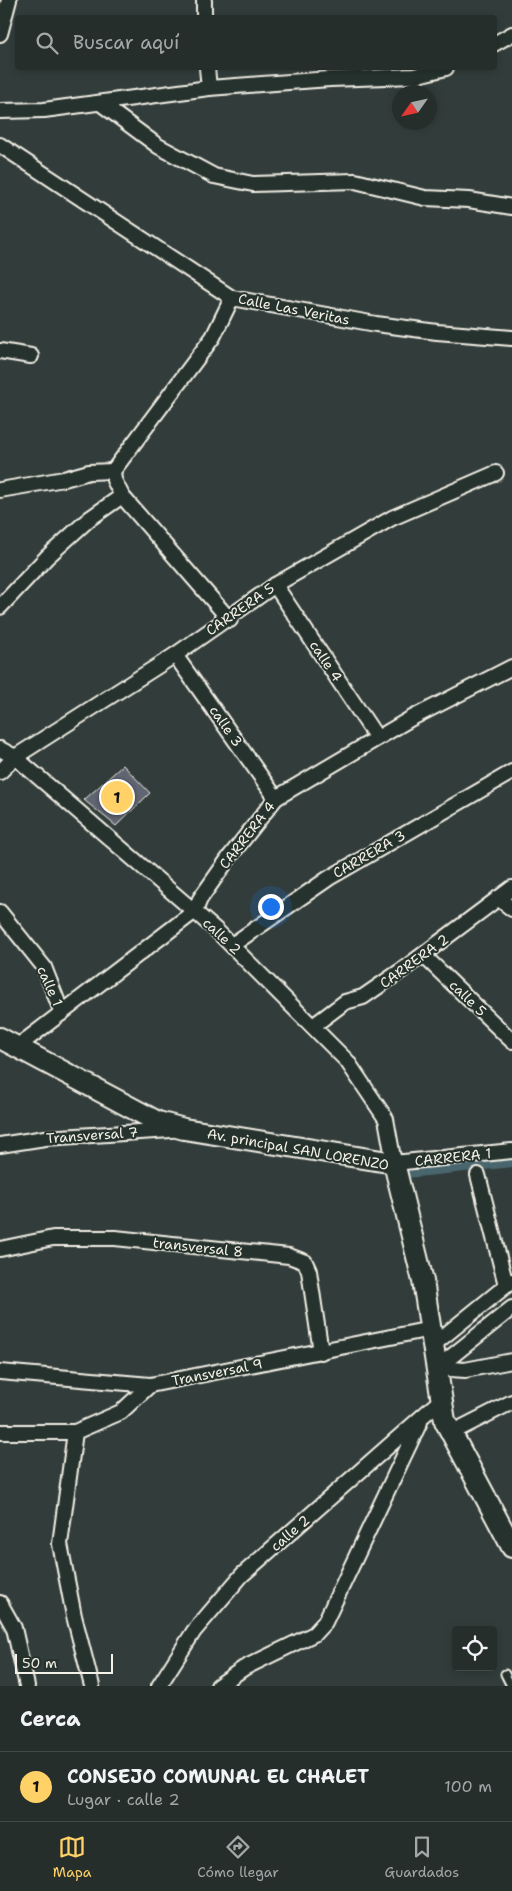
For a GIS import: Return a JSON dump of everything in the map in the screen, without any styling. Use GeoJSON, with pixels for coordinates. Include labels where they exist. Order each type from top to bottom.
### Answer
{"type":"FeatureCollection","features":[{"type":"Feature","properties":{"kind":"main road","name":"Av. principal SAN LORENZO"},"geometry":{"type":"LineString","coordinates":[[8,1043],[158,1122],[184,1129],[394,1162],[424,1281],[445,1421],[512,1547]]}},
{"type":"Feature","properties":{"kind":"street"},"geometry":{"type":"LineString","coordinates":[[0,34],[9,0]]}},
{"type":"Feature","properties":{"kind":"street"},"geometry":{"type":"LineString","coordinates":[[204,0],[204,15]]}},
{"type":"Feature","properties":{"kind":"street"},"geometry":{"type":"LineString","coordinates":[[497,42],[512,34]]}},
{"type":"Feature","properties":{"kind":"street"},"geometry":{"type":"LineString","coordinates":[[207,70],[209,88]]}},
{"type":"Feature","properties":{"kind":"street"},"geometry":{"type":"LineString","coordinates":[[0,111],[44,110],[209,88],[330,79],[414,76],[438,70]]}},
{"type":"Feature","properties":{"kind":"street"},"geometry":{"type":"LineString","coordinates":[[100,103],[158,146],[214,176],[253,184],[355,181],[425,198],[469,200],[512,207]]}},
{"type":"Feature","properties":{"kind":"street","name":"Calle Las Veritas"},"geometry":{"type":"LineString","coordinates":[[0,145],[232,298],[376,324],[438,332],[512,338]]}},
{"type":"Feature","properties":{"kind":"street"},"geometry":{"type":"LineString","coordinates":[[230,620],[122,496],[114,480],[113,471],[214,337],[232,298]]}},
{"type":"Feature","properties":{"kind":"street"},"geometry":{"type":"LineString","coordinates":[[0,351],[31,356]]}},
{"type":"Feature","properties":{"kind":"street"},"geometry":{"type":"LineString","coordinates":[[0,490],[64,479],[90,472],[113,471]]}},
{"type":"Feature","properties":{"kind":"street","name":"CARRERA 5"},"geometry":{"type":"LineString","coordinates":[[0,772],[15,757],[175,654],[275,585],[392,518],[496,473]]}},
{"type":"Feature","properties":{"kind":"street"},"geometry":{"type":"LineString","coordinates":[[0,608],[61,544],[89,519],[122,496]]}},
{"type":"Feature","properties":{"kind":"street","name":"calle 4"},"geometry":{"type":"LineString","coordinates":[[275,585],[378,738]]}},
{"type":"Feature","properties":{"kind":"street","name":"calle 3"},"geometry":{"type":"LineString","coordinates":[[175,654],[276,798]]}},
{"type":"Feature","properties":{"kind":"street","name":"CARRERA 4"},"geometry":{"type":"LineString","coordinates":[[8,1043],[62,1012],[195,912],[200,899],[231,855],[276,798],[410,719],[512,667]]}},
{"type":"Feature","properties":{"kind":"street","name":"calle 2"},"geometry":{"type":"LineString","coordinates":[[0,749],[15,757],[195,912],[232,945],[313,1026],[346,1061],[386,1119],[394,1162]]}},
{"type":"Feature","properties":{"kind":"street","name":"CARRERA 3"},"geometry":{"type":"LineString","coordinates":[[232,945],[329,878],[512,772]]}},
{"type":"Feature","properties":{"kind":"street","name":"CARRERA 2"},"geometry":{"type":"LineString","coordinates":[[313,1026],[346,1002],[363,998],[512,888]]}},
{"type":"Feature","properties":{"kind":"street"},"geometry":{"type":"LineString","coordinates":[[498,898],[512,908]]}},
{"type":"Feature","properties":{"kind":"street","name":"calle 1"},"geometry":{"type":"LineString","coordinates":[[0,912],[44,967],[62,1012]]}},
{"type":"Feature","properties":{"kind":"street","name":"calle 5"},"geometry":{"type":"LineString","coordinates":[[423,955],[512,1041]]}},
{"type":"Feature","properties":{"kind":"street","name":"Transversal 7"},"geometry":{"type":"LineString","coordinates":[[0,1145],[45,1138],[184,1129]]}},
{"type":"Feature","properties":{"kind":"street","name":"CARRERA 1"},"geometry":{"type":"LineString","coordinates":[[394,1162],[512,1151]]}},
{"type":"Feature","properties":{"kind":"street"},"geometry":{"type":"LineString","coordinates":[[432,1337],[509,1283],[478,1175]]}},
{"type":"Feature","properties":{"kind":"street","name":"transversal 8"},"geometry":{"type":"LineString","coordinates":[[0,1249],[53,1238],[115,1238],[289,1256],[305,1262],[309,1271],[321,1352]]}},
{"type":"Feature","properties":{"kind":"street"},"geometry":{"type":"LineString","coordinates":[[436,1368],[512,1308]]}},
{"type":"Feature","properties":{"kind":"street","name":"Transversal 9"},"geometry":{"type":"LineString","coordinates":[[0,1372],[150,1386],[321,1352],[432,1337]]}},
{"type":"Feature","properties":{"kind":"street"},"geometry":{"type":"LineString","coordinates":[[436,1368],[466,1370],[512,1361]]}},
{"type":"Feature","properties":{"kind":"street"},"geometry":{"type":"LineString","coordinates":[[0,1432],[75,1432],[121,1412],[150,1386]]}},
{"type":"Feature","properties":{"kind":"street","name":"calle 2"},"geometry":{"type":"LineString","coordinates":[[159,1686],[194,1631],[242,1576],[441,1400]]}},
{"type":"Feature","properties":{"kind":"street"},"geometry":{"type":"LineString","coordinates":[[451,1433],[512,1402]]}},
{"type":"Feature","properties":{"kind":"street"},"geometry":{"type":"LineString","coordinates":[[218,1686],[244,1668],[314,1634],[325,1622],[422,1416]]}},
{"type":"Feature","properties":{"kind":"street"},"geometry":{"type":"LineString","coordinates":[[75,1432],[60,1544],[74,1616],[92,1686]]}},
{"type":"Feature","properties":{"kind":"street"},"geometry":{"type":"LineString","coordinates":[[0,1603],[14,1628],[26,1686]]}},
{"type":"Feature","properties":{"kind":"lane"},"geometry":{"type":"LineString","coordinates":[[505,1674],[511,1686]]}},
{"type":"Feature","properties":{"kind":"building"},"geometry":{"type":"Polygon","coordinates":[[[123,765],[150,793],[116,826],[84,800],[123,765]]]}},
{"type":"Feature","properties":{"kind":"waterway"},"geometry":{"type":"LineString","coordinates":[[397,1172],[512,1160]]}},
{"type":"Feature","properties":{"kind":"place","name":"CONSEJO COMUNAL EL CHALET"},"geometry":{"type":"Point","coordinates":[117,797]}}]}
